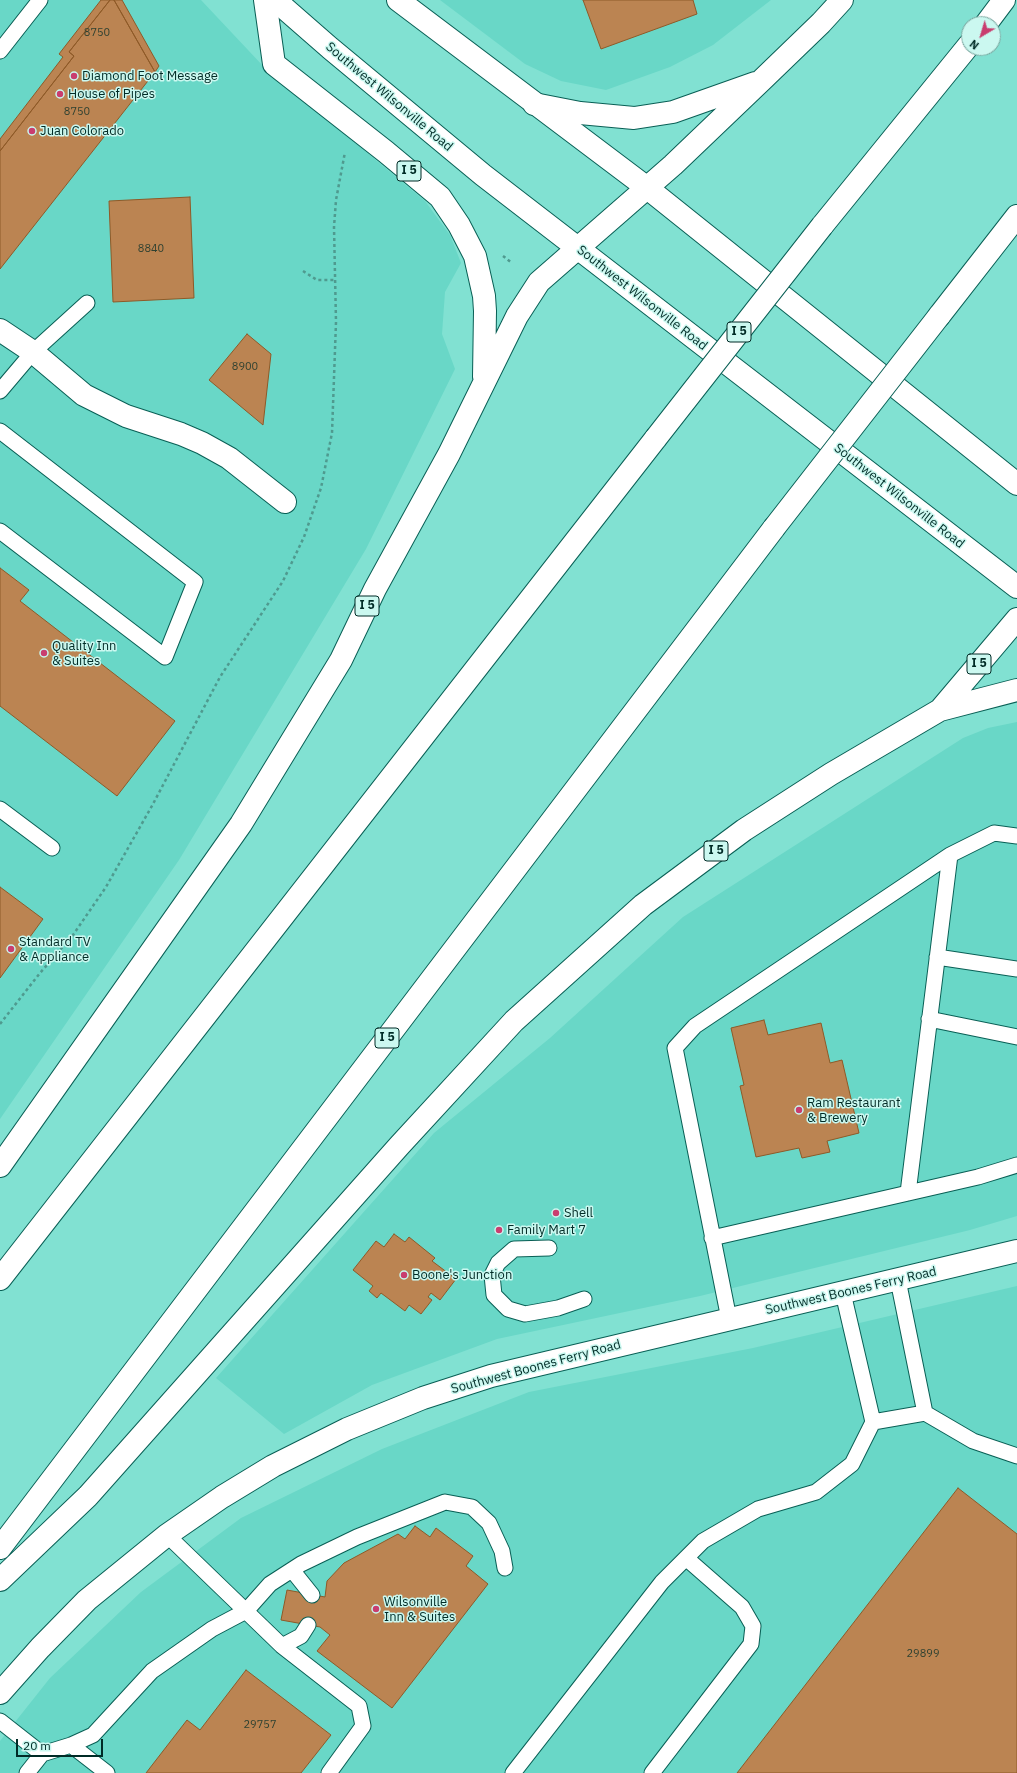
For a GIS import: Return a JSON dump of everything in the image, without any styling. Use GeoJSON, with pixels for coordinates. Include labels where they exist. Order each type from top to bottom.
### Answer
{"type":"FeatureCollection","features":[{"type":"Feature","properties":{"kind":"main road","name":"I 5"},"geometry":{"type":"LineString","coordinates":[[266,0],[274,64],[386,152],[440,197],[459,225],[475,256],[484,296],[484,382]]}},
{"type":"Feature","properties":{"kind":"main road","name":"Southwest Wilsonville Road"},"geometry":{"type":"LineString","coordinates":[[275,0],[330,48],[483,175],[1017,587]]}},
{"type":"Feature","properties":{"kind":"main road"},"geometry":{"type":"LineString","coordinates":[[398,0],[646,187],[1017,484]]}},
{"type":"Feature","properties":{"kind":"main road","name":"I 5"},"geometry":{"type":"LineString","coordinates":[[0,1166],[241,824],[341,660],[375,589],[449,454],[517,316],[539,282],[672,165],[763,80],[821,23],[842,0]]}},
{"type":"Feature","properties":{"kind":"main road"},"geometry":{"type":"LineString","coordinates":[[992,16],[1004,0]]}},
{"type":"Feature","properties":{"kind":"main road","name":"I 5"},"geometry":{"type":"LineString","coordinates":[[0,1279],[822,226],[961,55]]}},
{"type":"Feature","properties":{"kind":"main road","name":"I 5"},"geometry":{"type":"LineString","coordinates":[[534,104],[580,113],[634,118],[673,112],[763,80]]}},
{"type":"Feature","properties":{"kind":"main road","name":"I 5"},"geometry":{"type":"LineString","coordinates":[[0,1548],[774,528],[1017,216]]}},
{"type":"Feature","properties":{"kind":"main road"},"geometry":{"type":"LineString","coordinates":[[0,330],[33,352],[84,395],[126,416],[181,434],[202,443],[229,458],[285,502]]}},
{"type":"Feature","properties":{"kind":"main road","name":"I 5"},"geometry":{"type":"LineString","coordinates":[[940,710],[1017,618]]}},
{"type":"Feature","properties":{"kind":"main road","name":"I 5"},"geometry":{"type":"LineString","coordinates":[[0,1580],[88,1496],[394,1152],[514,1021],[643,905],[738,835],[831,774],[940,710],[1017,690]]}},
{"type":"Feature","properties":{"kind":"main road","name":"Southwest Boones Ferry Road"},"geometry":{"type":"LineString","coordinates":[[0,1693],[87,1600],[167,1535],[222,1497],[273,1466],[347,1429],[424,1398],[491,1376],[1017,1251]]}},
{"type":"Feature","properties":{"kind":"lane"},"geometry":{"type":"LineString","coordinates":[[0,51],[40,0]]}},
{"type":"Feature","properties":{"kind":"lane"},"geometry":{"type":"LineString","coordinates":[[0,391],[33,352],[86,303]]}},
{"type":"Feature","properties":{"kind":"lane"},"geometry":{"type":"LineString","coordinates":[[0,431],[195,582],[165,657],[0,531]]}},
{"type":"Feature","properties":{"kind":"lane"},"geometry":{"type":"LineString","coordinates":[[0,809],[52,848]]}},
{"type":"Feature","properties":{"kind":"lane"},"geometry":{"type":"LineString","coordinates":[[729,1319],[675,1048],[694,1026],[950,855],[994,833],[1017,836]]}},
{"type":"Feature","properties":{"kind":"lane"},"geometry":{"type":"LineString","coordinates":[[908,1193],[950,855]]}},
{"type":"Feature","properties":{"kind":"lane"},"geometry":{"type":"LineString","coordinates":[[937,957],[1017,969]]}},
{"type":"Feature","properties":{"kind":"lane"},"geometry":{"type":"LineString","coordinates":[[929,1019],[1017,1037]]}},
{"type":"Feature","properties":{"kind":"lane"},"geometry":{"type":"LineString","coordinates":[[712,1238],[978,1177],[1017,1165]]}},
{"type":"Feature","properties":{"kind":"lane"},"geometry":{"type":"LineString","coordinates":[[549,1248],[514,1249],[498,1263],[492,1275],[494,1294],[508,1309],[525,1314],[558,1308],[584,1299]]}},
{"type":"Feature","properties":{"kind":"lane"},"geometry":{"type":"LineString","coordinates":[[898,1280],[925,1413]]}},
{"type":"Feature","properties":{"kind":"lane"},"geometry":{"type":"LineString","coordinates":[[513,1773],[662,1582],[703,1541],[758,1509],[816,1492],[852,1464],[873,1422],[843,1293]]}},
{"type":"Feature","properties":{"kind":"lane"},"geometry":{"type":"LineString","coordinates":[[873,1422],[925,1413],[973,1441],[1017,1456]]}},
{"type":"Feature","properties":{"kind":"lane"},"geometry":{"type":"LineString","coordinates":[[27,1773],[42,1754],[71,1745],[92,1735],[152,1672],[212,1629],[246,1611],[270,1584],[292,1570],[357,1537],[445,1502],[472,1507],[489,1522],[502,1551],[505,1568]]}},
{"type":"Feature","properties":{"kind":"lane"},"geometry":{"type":"LineString","coordinates":[[167,1535],[282,1646],[359,1706],[363,1726],[329,1773]]}},
{"type":"Feature","properties":{"kind":"lane"},"geometry":{"type":"LineString","coordinates":[[652,1773],[751,1644],[753,1626],[742,1607],[686,1558]]}},
{"type":"Feature","properties":{"kind":"lane"},"geometry":{"type":"LineString","coordinates":[[292,1570],[312,1595]]}},
{"type":"Feature","properties":{"kind":"lane"},"geometry":{"type":"LineString","coordinates":[[282,1646],[301,1636],[308,1625]]}},
{"type":"Feature","properties":{"kind":"lane"},"geometry":{"type":"LineString","coordinates":[[0,1721],[42,1754]]}},
{"type":"Feature","properties":{"kind":"lane"},"geometry":{"type":"LineString","coordinates":[[71,1745],[107,1773]]}},
{"type":"Feature","properties":{"kind":"path"},"geometry":{"type":"LineString","coordinates":[[0,1024],[72,935],[106,887],[153,804],[220,677],[283,581],[304,537],[321,488],[332,433],[336,322],[334,227],[336,200],[345,150]]}},
{"type":"Feature","properties":{"kind":"path"},"geometry":{"type":"LineString","coordinates":[[303,272],[318,280],[335,280]]}},
{"type":"Feature","properties":{"kind":"shaded area"},"geometry":{"type":"Polygon","coordinates":[[[0,0],[201,0],[264,67],[425,201],[450,235],[461,263],[445,292],[442,334],[455,369],[366,549],[179,860],[0,1119],[0,0]]]}},
{"type":"Feature","properties":{"kind":"shaded area"},"geometry":{"type":"Polygon","coordinates":[[[440,0],[771,0],[713,45],[670,67],[606,90],[561,81],[525,64],[440,0]]]}},
{"type":"Feature","properties":{"kind":"shaded area"},"geometry":{"type":"Polygon","coordinates":[[[1017,722],[1017,1216],[970,1230],[700,1296],[497,1339],[372,1385],[284,1434],[216,1378],[434,1133],[550,1038],[683,917],[963,738],[988,728],[1017,722]]]}},
{"type":"Feature","properties":{"kind":"shaded area"},"geometry":{"type":"Polygon","coordinates":[[[1017,1286],[1017,1773],[0,1773],[0,1741],[50,1678],[141,1592],[241,1518],[382,1449],[529,1392],[753,1348],[1017,1286]]]}},
{"type":"Feature","properties":{"kind":"building"},"geometry":{"type":"Polygon","coordinates":[[[101,0],[110,0],[69,52],[74,56],[0,151],[0,139],[63,57],[59,54],[101,0]]]}},
{"type":"Feature","properties":{"kind":"building"},"geometry":{"type":"Polygon","coordinates":[[[110,0],[114,0],[155,72],[0,269],[0,151],[74,56],[69,52],[110,0]]]}},
{"type":"Feature","properties":{"kind":"building"},"geometry":{"type":"Polygon","coordinates":[[[114,0],[122,0],[159,66],[155,72],[114,0]]]}},
{"type":"Feature","properties":{"kind":"building"},"geometry":{"type":"Polygon","coordinates":[[[583,0],[693,0],[697,14],[601,49],[583,0]]]}},
{"type":"Feature","properties":{"kind":"building"},"geometry":{"type":"Polygon","coordinates":[[[190,197],[194,298],[113,302],[109,201],[190,197]]]}},
{"type":"Feature","properties":{"kind":"building"},"geometry":{"type":"Polygon","coordinates":[[[247,334],[271,354],[263,425],[209,380],[247,334]]]}},
{"type":"Feature","properties":{"kind":"building","name":"Quality Inn & Suites"},"geometry":{"type":"Polygon","coordinates":[[[0,568],[29,590],[20,601],[175,721],[117,796],[0,706],[0,568]]]}},
{"type":"Feature","properties":{"kind":"building","name":"Standard TV & Appliance"},"geometry":{"type":"Polygon","coordinates":[[[0,887],[43,919],[0,978],[0,887]]]}},
{"type":"Feature","properties":{"kind":"building","name":"Ram Restaurant & Brewery"},"geometry":{"type":"Polygon","coordinates":[[[764,1020],[768,1035],[821,1023],[830,1063],[842,1060],[859,1133],[827,1141],[830,1152],[802,1158],[799,1148],[756,1157],[740,1086],[744,1085],[731,1028],[764,1020]]]}},
{"type":"Feature","properties":{"kind":"building","name":"Boone's Junction"},"geometry":{"type":"Polygon","coordinates":[[[394,1234],[405,1242],[409,1237],[435,1258],[432,1261],[456,1279],[440,1300],[431,1293],[428,1297],[432,1300],[421,1314],[409,1305],[405,1311],[381,1293],[377,1298],[369,1291],[373,1286],[353,1270],[376,1241],[384,1247],[394,1234]]]}},
{"type":"Feature","properties":{"kind":"building"},"geometry":{"type":"Polygon","coordinates":[[[958,1488],[1017,1534],[1017,1773],[737,1773],[958,1488]]]}},
{"type":"Feature","properties":{"kind":"building","name":"Wilsonville Inn & Suites"},"geometry":{"type":"Polygon","coordinates":[[[415,1526],[430,1537],[436,1528],[473,1556],[466,1566],[488,1584],[392,1708],[317,1651],[330,1635],[320,1627],[281,1620],[287,1590],[325,1597],[327,1581],[344,1563],[398,1534],[405,1539],[415,1526]]]}},
{"type":"Feature","properties":{"kind":"building"},"geometry":{"type":"Polygon","coordinates":[[[246,1670],[331,1735],[301,1773],[146,1773],[187,1720],[200,1730],[246,1670]]]}},
{"type":"Feature","properties":{"kind":"place","name":"Diamond Foot Message"},"geometry":{"type":"Point","coordinates":[74,76]}},
{"type":"Feature","properties":{"kind":"place","name":"House of Pipes"},"geometry":{"type":"Point","coordinates":[60,94]}},
{"type":"Feature","properties":{"kind":"place","name":"Juan Colorado"},"geometry":{"type":"Point","coordinates":[32,131]}},
{"type":"Feature","properties":{"kind":"place","name":"Quality Inn & Suites"},"geometry":{"type":"Point","coordinates":[44,653]}},
{"type":"Feature","properties":{"kind":"place","name":"Standard TV & Appliance"},"geometry":{"type":"Point","coordinates":[11,949]}},
{"type":"Feature","properties":{"kind":"place","name":"Ram Restaurant & Brewery"},"geometry":{"type":"Point","coordinates":[799,1110]}},
{"type":"Feature","properties":{"kind":"place","name":"Shell"},"geometry":{"type":"Point","coordinates":[556,1213]}},
{"type":"Feature","properties":{"kind":"place","name":"Family Mart 7"},"geometry":{"type":"Point","coordinates":[499,1230]}},
{"type":"Feature","properties":{"kind":"place","name":"Boone's Junction"},"geometry":{"type":"Point","coordinates":[404,1275]}},
{"type":"Feature","properties":{"kind":"place","name":"Wilsonville Inn & Suites"},"geometry":{"type":"Point","coordinates":[376,1609]}}]}
